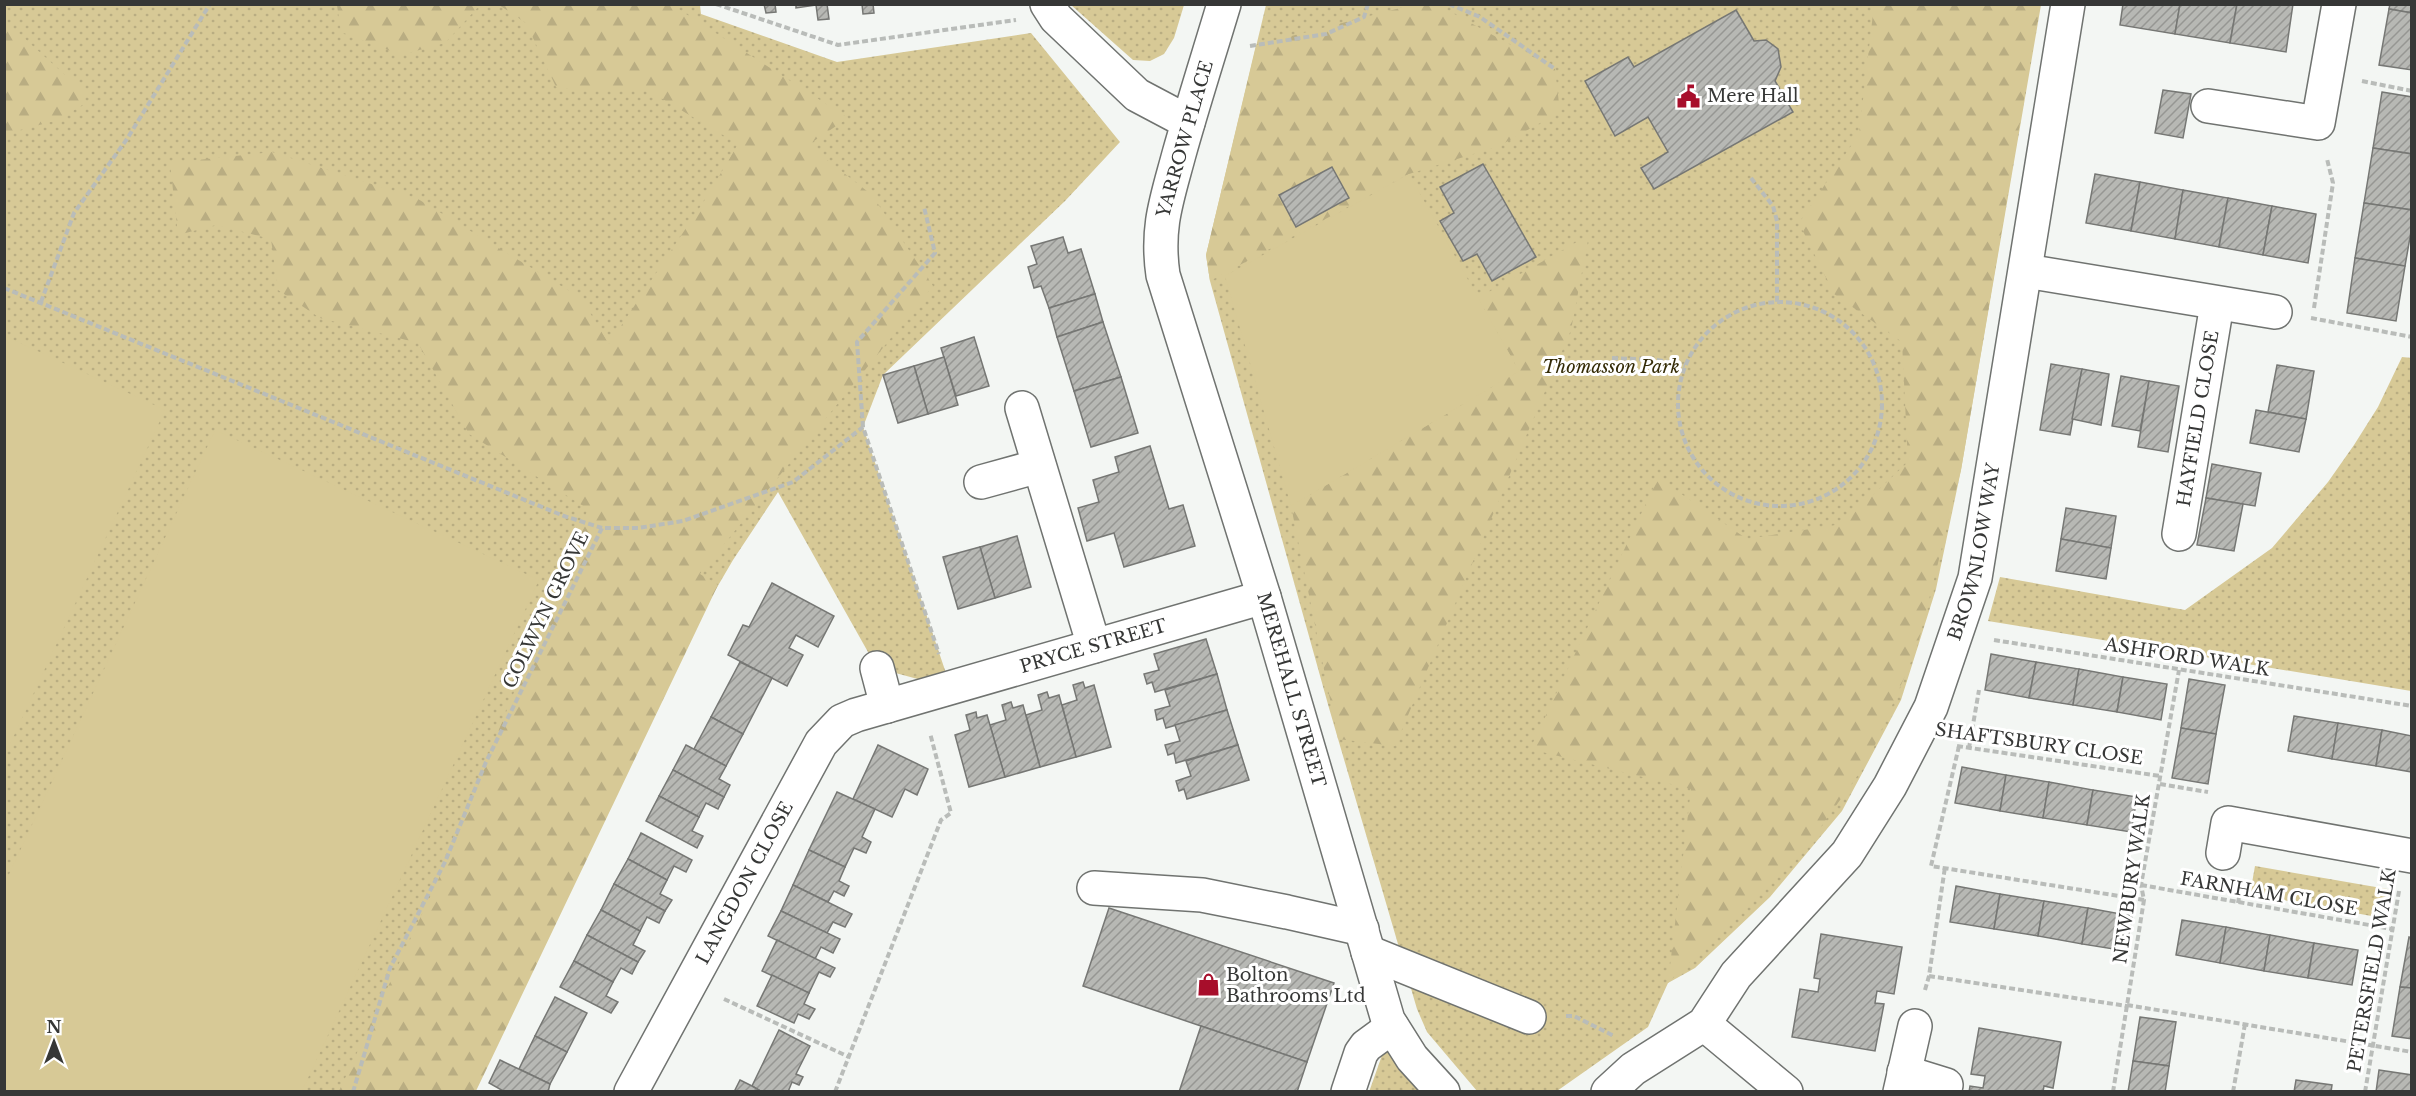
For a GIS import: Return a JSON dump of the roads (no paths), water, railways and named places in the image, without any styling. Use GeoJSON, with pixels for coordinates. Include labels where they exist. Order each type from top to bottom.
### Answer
{"type":"FeatureCollection","features":[{"type":"Feature","properties":{"kind":"street","name":"YARROW PLACE"},"geometry":{"type":"LineString","coordinates":[[1163,275],[1159,249],[1161,223],[1188,122],[1224,4]]}},
{"type":"Feature","properties":{"kind":"street","name":"BROWNLOW WAY"},"geometry":{"type":"LineString","coordinates":[[1704,1024],[1736,975],[1847,854],[1890,786],[1931,707],[1958,634],[1975,578],[2068,4]]}},
{"type":"Feature","properties":{"kind":"street"},"geometry":{"type":"LineString","coordinates":[[2208,106],[2318,123],[2339,4]]}},
{"type":"Feature","properties":{"kind":"street"},"geometry":{"type":"LineString","coordinates":[[1035,10],[1056,18],[1137,95],[1188,122]]}},
{"type":"Feature","properties":{"kind":"street"},"geometry":{"type":"LineString","coordinates":[[2026,271],[2275,312]]}},
{"type":"Feature","properties":{"kind":"street","name":"MEREHALL STREET"},"geometry":{"type":"LineString","coordinates":[[1163,275],[1264,597],[1388,1020],[1412,1058],[1443,1092]]}},
{"type":"Feature","properties":{"kind":"street","name":"HAYFIELD CLOSE"},"geometry":{"type":"LineString","coordinates":[[2179,534],[2217,304]]}},
{"type":"Feature","properties":{"kind":"street"},"geometry":{"type":"LineString","coordinates":[[1022,408],[1094,646]]}},
{"type":"Feature","properties":{"kind":"street"},"geometry":{"type":"LineString","coordinates":[[981,482],[1039,466]]}},
{"type":"Feature","properties":{"kind":"street","name":"PRYCE STREET"},"geometry":{"type":"LineString","coordinates":[[936,693],[1264,597]]}},
{"type":"Feature","properties":{"kind":"street"},"geometry":{"type":"LineString","coordinates":[[878,668],[887,706]]}},
{"type":"Feature","properties":{"kind":"street","name":"LANGDON CLOSE"},"geometry":{"type":"LineString","coordinates":[[631,1092],[821,743],[842,721],[936,693]]}},
{"type":"Feature","properties":{"kind":"street"},"geometry":{"type":"LineString","coordinates":[[2223,853],[2228,823],[2408,856]]}},
{"type":"Feature","properties":{"kind":"street"},"geometry":{"type":"LineString","coordinates":[[1094,888],[1202,895],[1287,912],[1365,941],[1529,1017]]}},
{"type":"Feature","properties":{"kind":"street"},"geometry":{"type":"LineString","coordinates":[[1608,1092],[1633,1069],[1704,1024],[1786,1092]]}},
{"type":"Feature","properties":{"kind":"street"},"geometry":{"type":"LineString","coordinates":[[1915,1026],[1902,1082],[1946,1085]]}},
{"type":"Feature","properties":{"kind":"street"},"geometry":{"type":"LineString","coordinates":[[1348,1092],[1361,1053],[1366,1046],[1392,1027]]}},
{"type":"Feature","properties":{"kind":"place","name":"Mere Hall"},"geometry":{"type":"Point","coordinates":[1689,96]}},
{"type":"Feature","properties":{"kind":"place","name":"Bolton Bathrooms Ltd"},"geometry":{"type":"Point","coordinates":[1208,985]}},
{"type":"Feature","properties":{"kind":"park label","name":"Thomasson Park"},"geometry":{"type":"Point","coordinates":[1611,367]}}]}
